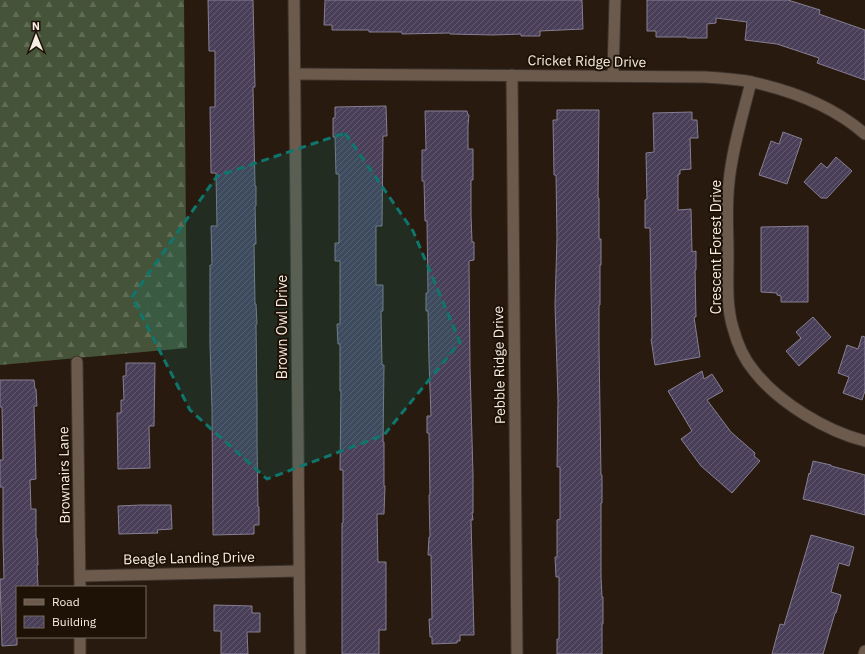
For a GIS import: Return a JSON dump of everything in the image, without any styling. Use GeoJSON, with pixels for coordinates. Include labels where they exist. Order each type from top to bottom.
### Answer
{"type":"FeatureCollection","features":[{"type":"Feature","properties":{"kind":"street","name":"Brown Owl Drive"},"geometry":{"type":"LineString","coordinates":[[294,0],[300,654]]}},
{"type":"Feature","properties":{"kind":"street"},"geometry":{"type":"LineString","coordinates":[[613,76],[615,0]]}},
{"type":"Feature","properties":{"kind":"street","name":"Cricket Ridge Drive"},"geometry":{"type":"LineString","coordinates":[[295,74],[703,76],[751,82],[786,91],[817,102],[840,115],[865,134]]}},
{"type":"Feature","properties":{"kind":"street","name":"Pebble Ridge Drive"},"geometry":{"type":"LineString","coordinates":[[512,75],[517,654]]}},
{"type":"Feature","properties":{"kind":"street","name":"Crescent Forest Drive"},"geometry":{"type":"LineString","coordinates":[[751,82],[733,159],[728,201],[730,315],[737,342],[753,370],[768,387],[783,400],[832,429],[865,441]]}},
{"type":"Feature","properties":{"kind":"street","name":"Brownairs Lane"},"geometry":{"type":"LineString","coordinates":[[77,362],[80,586]]}},
{"type":"Feature","properties":{"kind":"street","name":"Beagle Landing Drive"},"geometry":{"type":"LineString","coordinates":[[80,576],[299,571]]}},
{"type":"Feature","properties":{"kind":"street"},"geometry":{"type":"LineString","coordinates":[[80,638],[80,654]]}},
{"type":"Feature","properties":{"kind":"highlighted area"},"geometry":{"type":"Polygon","coordinates":[[[345,133],[413,231],[460,342],[384,435],[267,479],[190,410],[132,297],[217,176],[345,133]]]}},
{"type":"Feature","properties":{"kind":"green space"},"geometry":{"type":"Polygon","coordinates":[[[0,0],[184,0],[187,348],[0,365],[0,0]]]}},
{"type":"Feature","properties":{"kind":"building"},"geometry":{"type":"Polygon","coordinates":[[[208,0],[253,0],[255,87],[253,87],[256,186],[256,244],[254,244],[255,304],[257,324],[257,443],[259,507],[259,525],[254,525],[254,534],[213,535],[210,265],[212,265],[211,226],[217,226],[216,173],[211,173],[210,107],[215,107],[215,51],[209,51],[208,0]]]}},
{"type":"Feature","properties":{"kind":"building"},"geometry":{"type":"Polygon","coordinates":[[[325,0],[582,0],[583,29],[540,31],[540,36],[521,36],[521,34],[402,34],[402,32],[369,32],[369,30],[332,30],[332,25],[324,25],[325,0]]]}},
{"type":"Feature","properties":{"kind":"building"},"geometry":{"type":"Polygon","coordinates":[[[647,0],[788,0],[820,10],[819,14],[865,30],[865,80],[817,63],[819,58],[777,44],[745,40],[747,22],[716,18],[716,23],[707,24],[707,38],[656,37],[656,31],[647,31],[647,0]]]}},
{"type":"Feature","properties":{"kind":"building"},"geometry":{"type":"Polygon","coordinates":[[[386,106],[387,136],[383,136],[382,226],[376,226],[376,285],[383,285],[383,311],[381,311],[382,365],[384,365],[383,442],[385,486],[384,514],[377,514],[378,562],[386,562],[386,630],[379,630],[379,654],[342,654],[343,470],[340,470],[341,391],[340,344],[338,344],[337,324],[340,324],[340,261],[335,261],[335,243],[339,243],[339,174],[336,174],[333,118],[335,118],[335,107],[386,106]]]}},
{"type":"Feature","properties":{"kind":"building"},"geometry":{"type":"Polygon","coordinates":[[[557,110],[599,110],[598,198],[599,239],[601,239],[599,346],[602,475],[602,654],[557,654],[557,639],[559,639],[559,577],[556,577],[555,557],[557,557],[557,520],[560,519],[560,467],[557,467],[558,400],[555,305],[557,238],[553,120],[557,120],[557,110]]]}},
{"type":"Feature","properties":{"kind":"building"},"geometry":{"type":"Polygon","coordinates":[[[425,111],[467,111],[469,115],[468,149],[473,149],[471,215],[474,260],[469,261],[473,475],[473,520],[471,520],[474,635],[460,635],[460,641],[457,641],[457,643],[432,644],[429,619],[432,619],[431,555],[428,555],[430,537],[430,495],[429,433],[427,433],[427,416],[431,416],[428,311],[426,311],[426,293],[428,293],[427,221],[425,221],[424,181],[422,181],[422,150],[426,150],[425,111]]]}},
{"type":"Feature","properties":{"kind":"building"},"geometry":{"type":"Polygon","coordinates":[[[692,112],[692,120],[697,120],[698,138],[690,138],[691,169],[680,170],[680,174],[678,175],[678,210],[691,209],[692,252],[696,251],[696,317],[694,317],[700,357],[655,365],[651,339],[650,228],[645,228],[645,200],[647,199],[646,153],[654,152],[653,113],[692,112]]]}},
{"type":"Feature","properties":{"kind":"building"},"geometry":{"type":"Polygon","coordinates":[[[783,132],[802,139],[787,184],[759,175],[771,141],[779,144],[783,132]]]}},
{"type":"Feature","properties":{"kind":"building"},"geometry":{"type":"Polygon","coordinates":[[[836,157],[852,171],[827,198],[821,198],[804,182],[821,163],[827,168],[836,157]]]}},
{"type":"Feature","properties":{"kind":"building"},"geometry":{"type":"Polygon","coordinates":[[[808,226],[808,302],[781,302],[781,296],[777,295],[777,293],[761,292],[761,227],[808,226]]]}},
{"type":"Feature","properties":{"kind":"building"},"geometry":{"type":"Polygon","coordinates":[[[813,317],[831,337],[799,366],[786,351],[801,338],[796,332],[813,317]]]}},
{"type":"Feature","properties":{"kind":"building"},"geometry":{"type":"Polygon","coordinates":[[[862,336],[865,337],[865,391],[862,400],[843,393],[849,377],[838,373],[847,345],[858,349],[862,336]]]}},
{"type":"Feature","properties":{"kind":"building"},"geometry":{"type":"Polygon","coordinates":[[[126,363],[155,363],[154,426],[149,426],[150,468],[118,469],[117,413],[121,413],[121,400],[124,400],[123,376],[126,376],[126,363]]]}},
{"type":"Feature","properties":{"kind":"building"},"geometry":{"type":"Polygon","coordinates":[[[702,371],[704,379],[712,374],[723,391],[707,400],[731,432],[755,453],[754,456],[760,461],[732,493],[701,466],[681,439],[692,431],[668,391],[702,371]]]}},
{"type":"Feature","properties":{"kind":"building"},"geometry":{"type":"Polygon","coordinates":[[[0,380],[34,380],[37,406],[34,406],[36,479],[30,480],[31,509],[36,509],[38,586],[16,586],[17,645],[2,646],[0,579],[4,579],[3,487],[0,487],[0,460],[3,460],[2,407],[0,407],[0,380]]]}},
{"type":"Feature","properties":{"kind":"building"},"geometry":{"type":"Polygon","coordinates":[[[813,461],[865,475],[865,515],[803,499],[813,461]]]}},
{"type":"Feature","properties":{"kind":"building"},"geometry":{"type":"Polygon","coordinates":[[[171,505],[172,529],[157,530],[158,533],[119,534],[118,506],[171,505]]]}},
{"type":"Feature","properties":{"kind":"building"},"geometry":{"type":"Polygon","coordinates":[[[811,535],[854,547],[849,566],[839,563],[831,592],[841,595],[823,654],[772,654],[780,624],[784,625],[811,535]]]}},
{"type":"Feature","properties":{"kind":"building"},"geometry":{"type":"Polygon","coordinates":[[[214,605],[252,606],[252,613],[260,613],[260,632],[247,632],[248,654],[221,654],[221,631],[214,631],[214,605]]]}}]}
